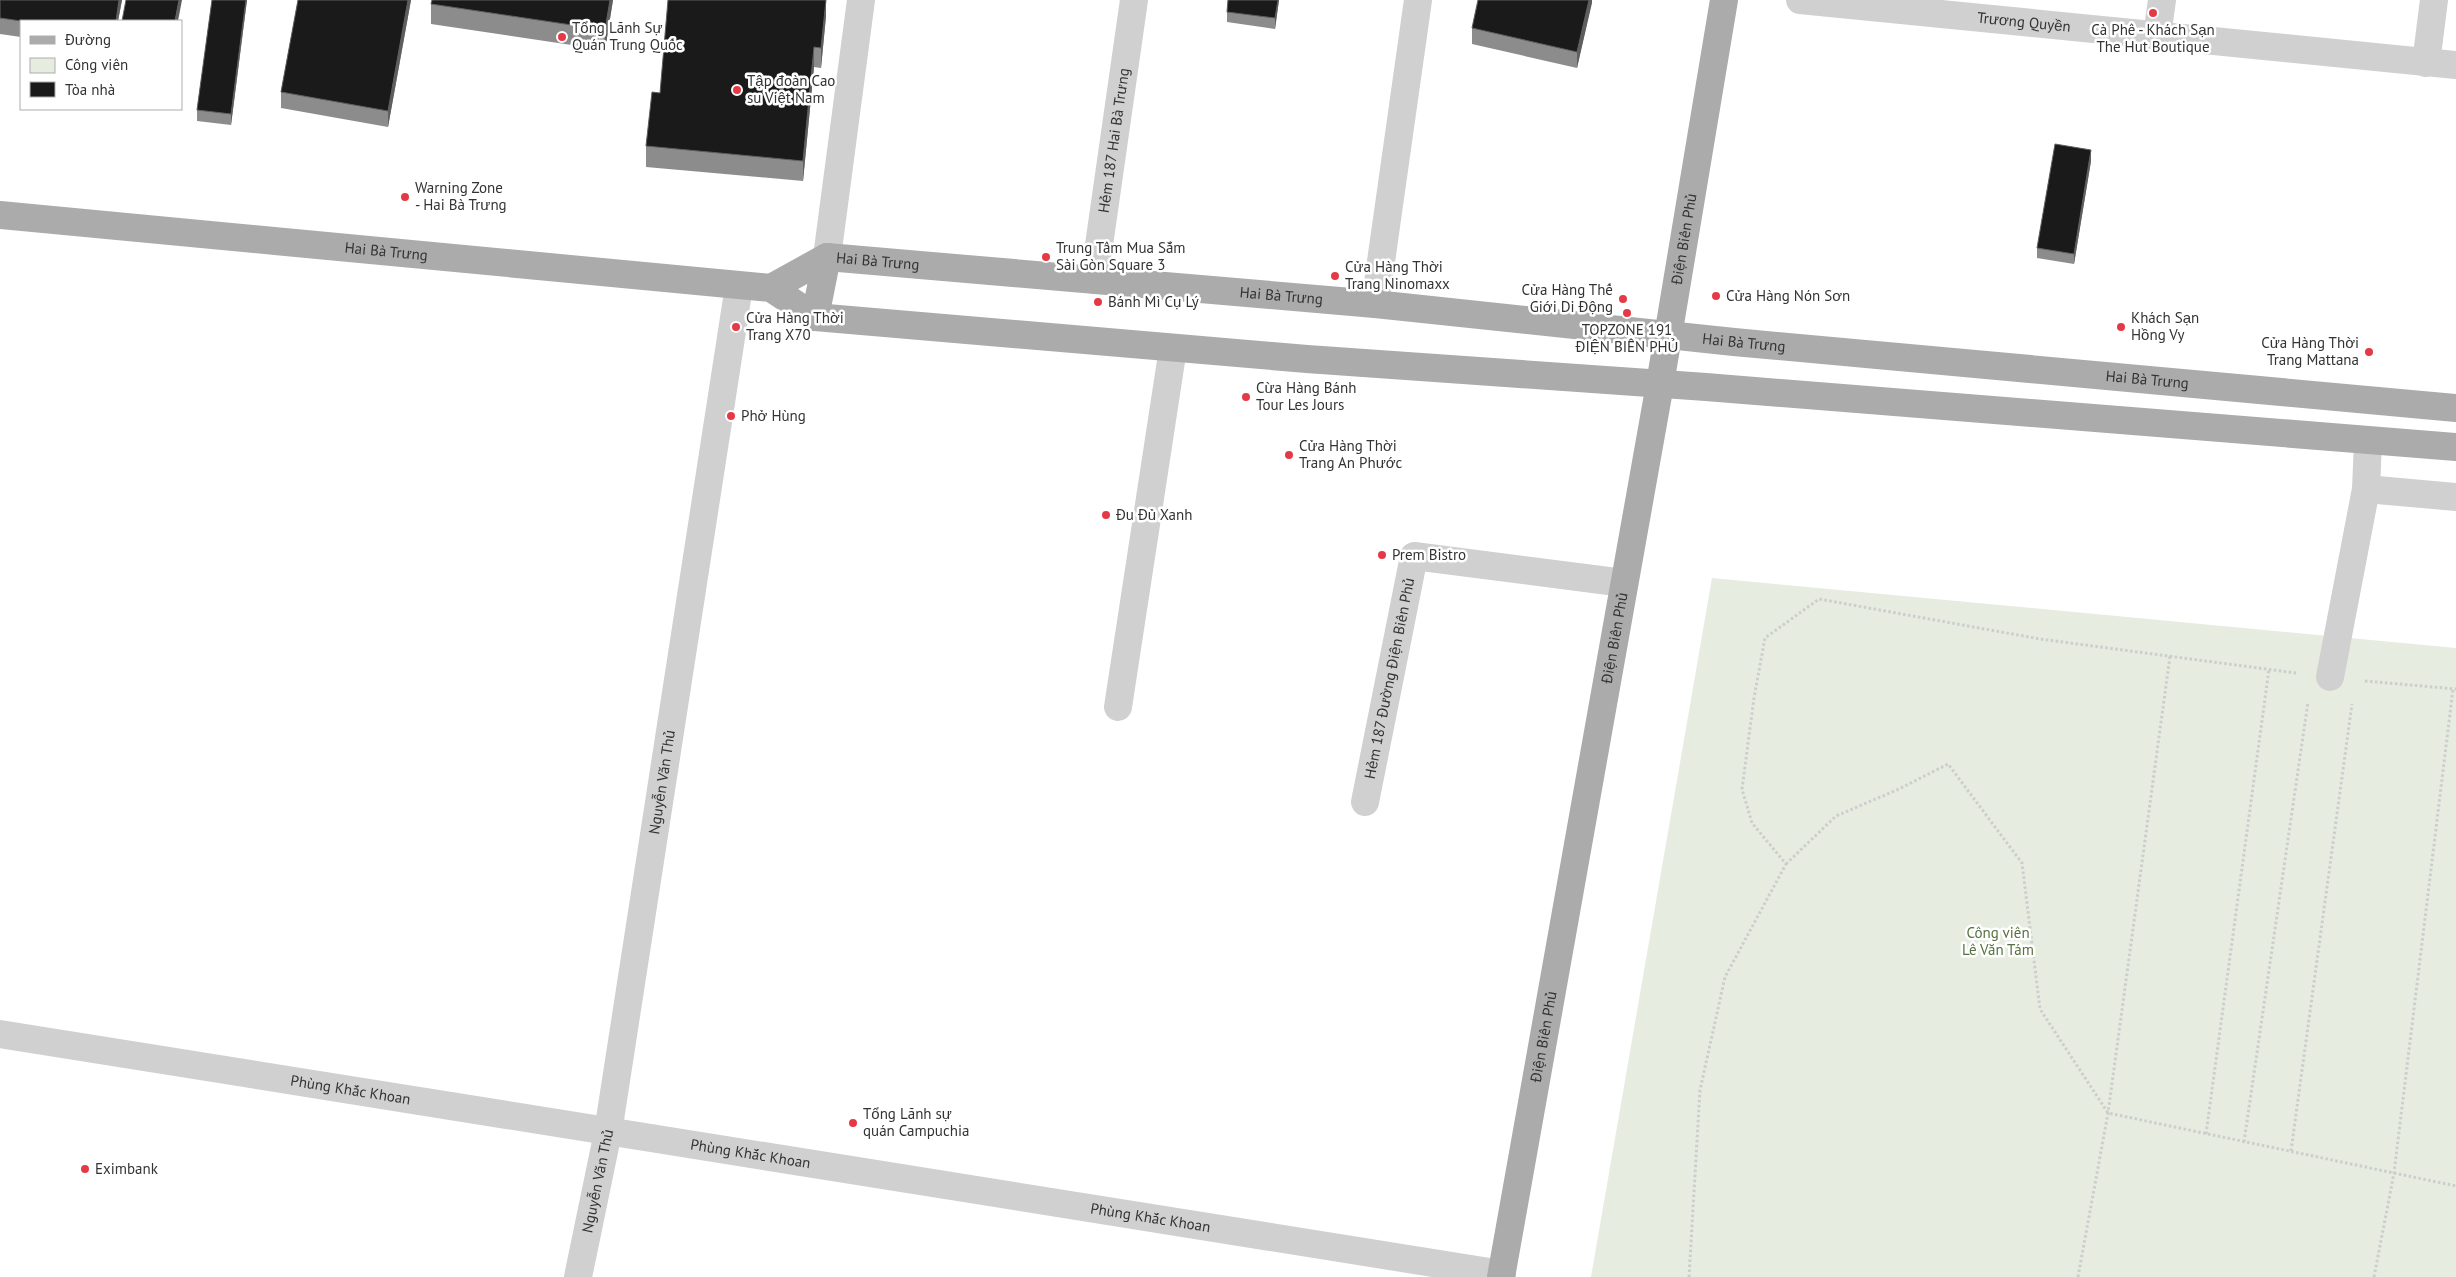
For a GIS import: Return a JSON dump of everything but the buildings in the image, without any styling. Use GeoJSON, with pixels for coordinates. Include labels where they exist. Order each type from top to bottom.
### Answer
{"type":"FeatureCollection","features":[{"type":"Feature","properties":{"kind":"main road","name":"Điện Biên Phủ"},"geometry":{"type":"LineString","coordinates":[[1502,1276],[1660,384],[1724,0]]}},
{"type":"Feature","properties":{"kind":"main road","name":"Hai Bà Trưng"},"geometry":{"type":"LineString","coordinates":[[0,215],[771,288],[815,317],[1173,348],[1660,384],[2456,447]]}},
{"type":"Feature","properties":{"kind":"main road","name":"Hai Bà Trưng"},"geometry":{"type":"LineString","coordinates":[[771,288],[827,257],[1375,304],[1668,335],[2456,408]]}},
{"type":"Feature","properties":{"kind":"main road"},"geometry":{"type":"LineString","coordinates":[[815,317],[827,257]]}},
{"type":"Feature","properties":{"kind":"main road"},"geometry":{"type":"LineString","coordinates":[[2368,441],[2376,401]]}},
{"type":"Feature","properties":{"kind":"street"},"geometry":{"type":"LineString","coordinates":[[827,257],[862,0]]}},
{"type":"Feature","properties":{"kind":"street","name":"Hẻm 187 Hai Bà Trưng"},"geometry":{"type":"LineString","coordinates":[[1094,280],[1134,0]]}},
{"type":"Feature","properties":{"kind":"street"},"geometry":{"type":"LineString","coordinates":[[1375,304],[1418,0]]}},
{"type":"Feature","properties":{"kind":"street","name":"Trương Quyền"},"geometry":{"type":"LineString","coordinates":[[1800,0],[1903,5],[2156,36],[2456,65]]}},
{"type":"Feature","properties":{"kind":"street"},"geometry":{"type":"LineString","coordinates":[[2156,36],[2162,0]]}},
{"type":"Feature","properties":{"kind":"street"},"geometry":{"type":"LineString","coordinates":[[2426,63],[2434,0]]}},
{"type":"Feature","properties":{"kind":"street","name":"Nguyễn Văn Thủ"},"geometry":{"type":"LineString","coordinates":[[578,1277],[608,1132],[739,286]]}},
{"type":"Feature","properties":{"kind":"street"},"geometry":{"type":"LineString","coordinates":[[1118,707],[1173,348]]}},
{"type":"Feature","properties":{"kind":"street"},"geometry":{"type":"LineString","coordinates":[[2333,677],[2366,489],[2368,441]]}},
{"type":"Feature","properties":{"kind":"street"},"geometry":{"type":"LineString","coordinates":[[2366,489],[2456,497]]}},
{"type":"Feature","properties":{"kind":"street","name":"Hẻm 187 Đường Điện Biên Phủ"},"geometry":{"type":"LineString","coordinates":[[1366,802],[1414,556],[1624,583]]}},
{"type":"Feature","properties":{"kind":"street","name":"Phùng Khắc Khoan"},"geometry":{"type":"LineString","coordinates":[[0,1034],[1502,1276]]}},
{"type":"Feature","properties":{"kind":"path"},"geometry":{"type":"LineString","coordinates":[[1786,864],[1752,823],[1742,789],[1754,698],[1765,638],[1819,599],[2040,639],[2333,677],[2455,689],[2394,1173],[2374,1277]]}},
{"type":"Feature","properties":{"kind":"path"},"geometry":{"type":"LineString","coordinates":[[2078,1277],[2108,1113],[2170,656]]}},
{"type":"Feature","properties":{"kind":"path"},"geometry":{"type":"LineString","coordinates":[[2206,1134],[2269,669]]}},
{"type":"Feature","properties":{"kind":"path"},"geometry":{"type":"LineString","coordinates":[[2244,1142],[2333,677]]}},
{"type":"Feature","properties":{"kind":"path"},"geometry":{"type":"LineString","coordinates":[[2291,1152],[2333,677]]}},
{"type":"Feature","properties":{"kind":"path"},"geometry":{"type":"LineString","coordinates":[[1689,1277],[1700,1090],[1725,977],[1786,864],[1836,816],[1899,789],[1948,764],[2022,863],[2040,1009],[2108,1113],[2456,1186]]}},
{"type":"Feature","properties":{"kind":"green space","name":"Công viên Lê Văn Tám"},"geometry":{"type":"Polygon","coordinates":[[[1712,578],[2456,648],[2456,1277],[1591,1277],[1712,578]]]}},
{"type":"Feature","properties":{"kind":"place","name":"Cà Phê - Khách Sạn The Hut Boutique"},"geometry":{"type":"Point","coordinates":[2153,13]}},
{"type":"Feature","properties":{"kind":"place","name":"Tổng Lãnh Sự Quán Trung Quốc"},"geometry":{"type":"Point","coordinates":[562,37]}},
{"type":"Feature","properties":{"kind":"place","name":"Tập đoàn Cao su Việt Nam"},"geometry":{"type":"Point","coordinates":[737,90]}},
{"type":"Feature","properties":{"kind":"place","name":"Warning Zone - Hai Bà Trưng"},"geometry":{"type":"Point","coordinates":[405,197]}},
{"type":"Feature","properties":{"kind":"place","name":"Trung Tâm Mua Sắm Sài Gòn Square 3"},"geometry":{"type":"Point","coordinates":[1046,257]}},
{"type":"Feature","properties":{"kind":"place","name":"Cửa Hàng Thời Trang Ninomaxx"},"geometry":{"type":"Point","coordinates":[1335,276]}},
{"type":"Feature","properties":{"kind":"place","name":"Cửa Hàng Nón Sơn"},"geometry":{"type":"Point","coordinates":[1716,296]}},
{"type":"Feature","properties":{"kind":"place","name":"Cửa Hàng Thế Giới Di Động"},"geometry":{"type":"Point","coordinates":[1623,299]}},
{"type":"Feature","properties":{"kind":"place","name":"Bánh Mì Cụ Lý"},"geometry":{"type":"Point","coordinates":[1098,302]}},
{"type":"Feature","properties":{"kind":"place","name":"TOPZONE 191 ĐIỆN BIÊN PHỦ"},"geometry":{"type":"Point","coordinates":[1627,313]}},
{"type":"Feature","properties":{"kind":"place","name":"Cửa Hàng Thời Trang X70"},"geometry":{"type":"Point","coordinates":[736,327]}},
{"type":"Feature","properties":{"kind":"place","name":"Khách Sạn Hồng Vy"},"geometry":{"type":"Point","coordinates":[2121,327]}},
{"type":"Feature","properties":{"kind":"place","name":"Cửa Hàng Thời Trang Mattana"},"geometry":{"type":"Point","coordinates":[2369,352]}},
{"type":"Feature","properties":{"kind":"place","name":"Cừa Hàng Bánh Tour Les Jours"},"geometry":{"type":"Point","coordinates":[1246,397]}},
{"type":"Feature","properties":{"kind":"place","name":"Phở Hùng"},"geometry":{"type":"Point","coordinates":[731,416]}},
{"type":"Feature","properties":{"kind":"place","name":"Cửa Hàng Thời Trang An Phước"},"geometry":{"type":"Point","coordinates":[1289,455]}},
{"type":"Feature","properties":{"kind":"place","name":"Đu Đủ Xanh"},"geometry":{"type":"Point","coordinates":[1106,515]}},
{"type":"Feature","properties":{"kind":"place","name":"Prem Bistro"},"geometry":{"type":"Point","coordinates":[1382,555]}},
{"type":"Feature","properties":{"kind":"place","name":"Tổng Lãnh sự quán Campuchia"},"geometry":{"type":"Point","coordinates":[853,1123]}},
{"type":"Feature","properties":{"kind":"place","name":"Eximbank"},"geometry":{"type":"Point","coordinates":[85,1169]}}]}
